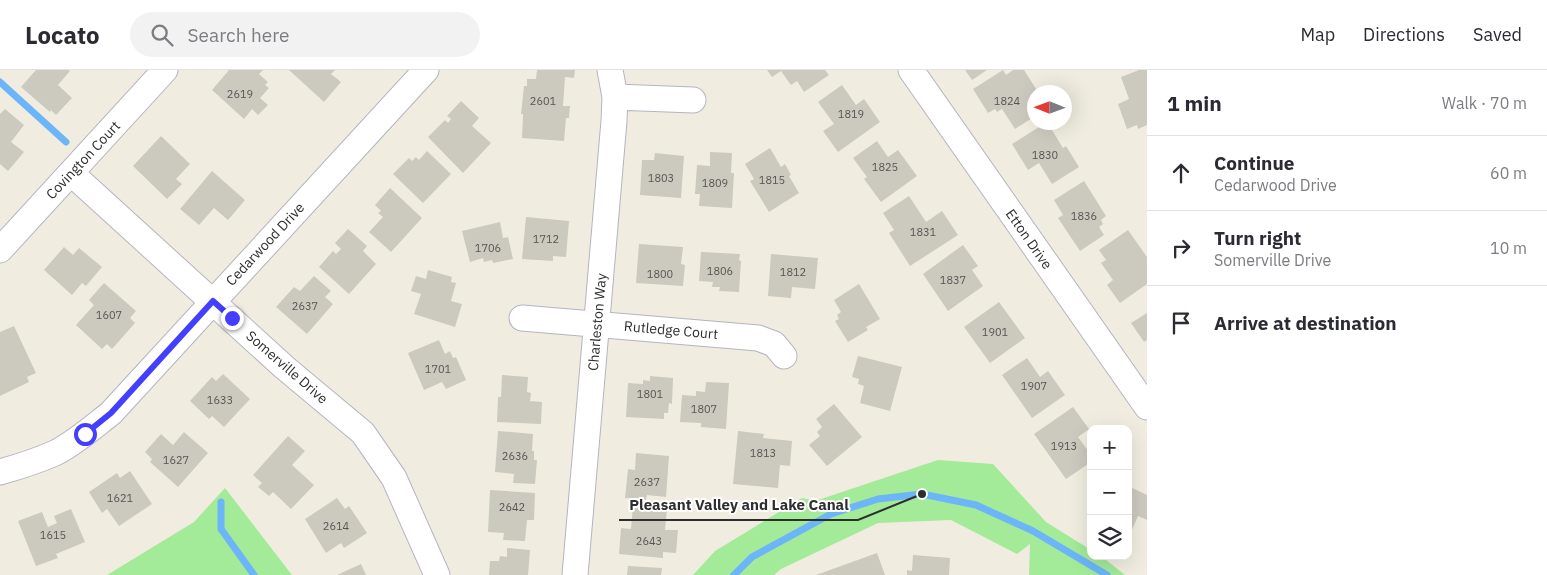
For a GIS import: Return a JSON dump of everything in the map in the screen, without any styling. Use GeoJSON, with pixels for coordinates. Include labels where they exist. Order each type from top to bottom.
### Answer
{"type":"FeatureCollection","features":[{"type":"Feature","properties":{"kind":"street","name":"Covington Court"},"geometry":{"type":"LineString","coordinates":[[0,250],[165,70]]}},
{"type":"Feature","properties":{"kind":"street","name":"Cedarwood Drive"},"geometry":{"type":"LineString","coordinates":[[0,472],[55,453],[85,434],[111,413],[426,70]]}},
{"type":"Feature","properties":{"kind":"street","name":"Charleston Way"},"geometry":{"type":"LineString","coordinates":[[575,575],[615,97],[610,70]]}},
{"type":"Feature","properties":{"kind":"street","name":"Etton Drive"},"geometry":{"type":"LineString","coordinates":[[911,70],[1147,407]]}},
{"type":"Feature","properties":{"kind":"street"},"geometry":{"type":"LineString","coordinates":[[615,97],[693,100]]}},
{"type":"Feature","properties":{"kind":"street","name":"Somerville Drive"},"geometry":{"type":"LineString","coordinates":[[71,173],[284,367],[363,433],[394,478],[437,575]]}},
{"type":"Feature","properties":{"kind":"street","name":"Rutledge Court"},"geometry":{"type":"LineString","coordinates":[[522,318],[758,338],[774,344],[784,356]]}},
{"type":"Feature","properties":{"kind":"green space"},"geometry":{"type":"Polygon","coordinates":[[[938,460],[993,464],[1046,522],[1087,548],[1087,560],[1106,560],[1125,575],[1029,575],[1030,544],[1017,554],[951,520],[878,523],[781,569],[774,575],[693,575],[715,551],[802,498],[815,501],[938,460]]]}},
{"type":"Feature","properties":{"kind":"green space"},"geometry":{"type":"Polygon","coordinates":[[[225,488],[292,575],[107,575],[194,522],[225,488]]]}},
{"type":"Feature","properties":{"kind":"building"},"geometry":{"type":"Polygon","coordinates":[[[36,70],[70,71],[58,85],[72,98],[56,115],[21,87],[36,70]]]}},
{"type":"Feature","properties":{"kind":"building"},"geometry":{"type":"Polygon","coordinates":[[[229,70],[263,70],[259,74],[268,82],[265,85],[269,88],[260,98],[268,105],[258,115],[252,109],[244,119],[212,90],[229,70]]]}},
{"type":"Feature","properties":{"kind":"building"},"geometry":{"type":"Polygon","coordinates":[[[289,70],[335,70],[331,74],[341,82],[324,102],[289,70]]]}},
{"type":"Feature","properties":{"kind":"building"},"geometry":{"type":"Polygon","coordinates":[[[537,70],[575,70],[574,78],[565,77],[563,106],[570,106],[569,118],[566,118],[564,141],[522,138],[523,114],[521,114],[524,86],[527,86],[527,79],[536,79],[537,70]]]}},
{"type":"Feature","properties":{"kind":"building"},"geometry":{"type":"Polygon","coordinates":[[[767,70],[825,70],[829,75],[804,92],[797,81],[791,85],[781,71],[772,77],[767,70]]]}},
{"type":"Feature","properties":{"kind":"building"},"geometry":{"type":"Polygon","coordinates":[[[965,70],[987,70],[972,80],[965,70]]]}},
{"type":"Feature","properties":{"kind":"building"},"geometry":{"type":"Polygon","coordinates":[[[1003,70],[1006,75],[1013,70],[1024,70],[1034,85],[1027,85],[1027,121],[1015,129],[1002,109],[997,112],[995,109],[988,113],[973,89],[1003,70]]]}},
{"type":"Feature","properties":{"kind":"building"},"geometry":{"type":"Polygon","coordinates":[[[1139,70],[1147,70],[1147,125],[1138,129],[1137,125],[1127,129],[1118,104],[1129,99],[1121,77],[1139,70]]]}},
{"type":"Feature","properties":{"kind":"building"},"geometry":{"type":"Polygon","coordinates":[[[842,85],[856,105],[864,99],[880,122],[838,152],[823,131],[834,124],[818,102],[842,85]]]}},
{"type":"Feature","properties":{"kind":"building"},"geometry":{"type":"Polygon","coordinates":[[[461,101],[479,118],[472,126],[491,143],[463,173],[428,137],[445,120],[448,123],[451,119],[447,116],[461,101]]]}},
{"type":"Feature","properties":{"kind":"building"},"geometry":{"type":"Polygon","coordinates":[[[5,109],[24,125],[11,142],[24,152],[8,171],[0,164],[0,114],[5,109]]]}},
{"type":"Feature","properties":{"kind":"building"},"geometry":{"type":"Polygon","coordinates":[[[1034,130],[1052,130],[1063,148],[1066,146],[1079,167],[1052,184],[1039,163],[1028,170],[1012,144],[1034,130]]]}},
{"type":"Feature","properties":{"kind":"building"},"geometry":{"type":"Polygon","coordinates":[[[161,136],[190,164],[176,179],[182,184],[167,199],[133,166],[161,136]]]}},
{"type":"Feature","properties":{"kind":"building"},"geometry":{"type":"Polygon","coordinates":[[[877,141],[888,157],[898,150],[917,176],[881,202],[864,179],[867,177],[853,158],[877,141]]]}},
{"type":"Feature","properties":{"kind":"building"},"geometry":{"type":"Polygon","coordinates":[[[770,148],[781,167],[785,164],[791,175],[789,176],[799,193],[769,212],[750,181],[754,179],[745,164],[770,148]]]}},
{"type":"Feature","properties":{"kind":"building"},"geometry":{"type":"Polygon","coordinates":[[[427,151],[451,174],[423,203],[393,174],[409,158],[412,161],[416,157],[419,160],[427,151]]]}},
{"type":"Feature","properties":{"kind":"building"},"geometry":{"type":"Polygon","coordinates":[[[710,152],[732,153],[731,173],[734,173],[732,208],[699,206],[700,194],[695,194],[697,165],[710,166],[710,152]]]}},
{"type":"Feature","properties":{"kind":"building"},"geometry":{"type":"Polygon","coordinates":[[[655,153],[684,156],[681,198],[640,195],[642,160],[654,160],[655,153]]]}},
{"type":"Feature","properties":{"kind":"building"},"geometry":{"type":"Polygon","coordinates":[[[212,171],[245,200],[228,220],[214,208],[199,225],[180,209],[212,171]]]}},
{"type":"Feature","properties":{"kind":"building"},"geometry":{"type":"Polygon","coordinates":[[[1084,181],[1106,216],[1101,220],[1103,224],[1099,227],[1104,235],[1080,251],[1058,218],[1063,215],[1054,200],[1084,181]]]}},
{"type":"Feature","properties":{"kind":"building"},"geometry":{"type":"Polygon","coordinates":[[[390,188],[422,218],[391,252],[369,232],[383,217],[378,213],[381,211],[375,205],[390,188]]]}},
{"type":"Feature","properties":{"kind":"building"},"geometry":{"type":"Polygon","coordinates":[[[909,196],[926,222],[942,211],[958,235],[910,266],[889,233],[894,230],[883,213],[909,196]]]}},
{"type":"Feature","properties":{"kind":"building"},"geometry":{"type":"Polygon","coordinates":[[[526,217],[569,221],[566,257],[553,256],[553,261],[522,259],[526,217]]]}},
{"type":"Feature","properties":{"kind":"building"},"geometry":{"type":"Polygon","coordinates":[[[500,222],[503,238],[508,237],[513,259],[493,263],[492,260],[484,262],[483,258],[470,262],[462,231],[500,222]]]}},
{"type":"Feature","properties":{"kind":"building"},"geometry":{"type":"Polygon","coordinates":[[[348,229],[367,246],[363,251],[376,264],[349,294],[319,267],[333,251],[336,254],[341,249],[335,243],[348,229]]]}},
{"type":"Feature","properties":{"kind":"building"},"geometry":{"type":"Polygon","coordinates":[[[1128,230],[1147,257],[1147,284],[1120,303],[1107,285],[1113,280],[1101,263],[1106,260],[1099,250],[1128,230]]]}},
{"type":"Feature","properties":{"kind":"building"},"geometry":{"type":"Polygon","coordinates":[[[639,244],[683,247],[681,264],[685,265],[683,286],[636,283],[639,244]]]}},
{"type":"Feature","properties":{"kind":"building"},"geometry":{"type":"Polygon","coordinates":[[[963,245],[978,266],[972,270],[983,286],[948,311],[923,274],[963,245]]]}},
{"type":"Feature","properties":{"kind":"building"},"geometry":{"type":"Polygon","coordinates":[[[64,247],[73,255],[79,248],[102,267],[86,286],[82,283],[72,295],[44,270],[64,247]]]}},
{"type":"Feature","properties":{"kind":"building"},"geometry":{"type":"Polygon","coordinates":[[[701,252],[740,254],[739,292],[719,291],[720,287],[712,287],[713,282],[699,281],[701,252]]]}},
{"type":"Feature","properties":{"kind":"building"},"geometry":{"type":"Polygon","coordinates":[[[771,254],[818,258],[815,289],[792,287],[791,298],[768,296],[771,254]]]}},
{"type":"Feature","properties":{"kind":"building"},"geometry":{"type":"Polygon","coordinates":[[[428,270],[452,277],[451,282],[456,283],[451,301],[462,304],[455,327],[414,314],[421,294],[411,291],[416,276],[426,279],[428,270]]]}},
{"type":"Feature","properties":{"kind":"building"},"geometry":{"type":"Polygon","coordinates":[[[314,276],[331,291],[325,297],[333,304],[307,334],[276,307],[294,287],[300,291],[314,276]]]}},
{"type":"Feature","properties":{"kind":"building"},"geometry":{"type":"Polygon","coordinates":[[[104,283],[136,311],[130,318],[135,323],[112,349],[107,344],[102,349],[76,325],[94,305],[89,300],[104,283]]]}},
{"type":"Feature","properties":{"kind":"building"},"geometry":{"type":"Polygon","coordinates":[[[859,284],[880,319],[866,327],[868,330],[848,342],[835,321],[839,319],[837,315],[841,312],[834,300],[859,284]]]}},
{"type":"Feature","properties":{"kind":"building"},"geometry":{"type":"Polygon","coordinates":[[[999,302],[1025,338],[990,363],[964,327],[999,302]]]}},
{"type":"Feature","properties":{"kind":"building"},"geometry":{"type":"Polygon","coordinates":[[[1147,313],[1147,340],[1144,342],[1131,323],[1147,313]]]}},
{"type":"Feature","properties":{"kind":"building"},"geometry":{"type":"Polygon","coordinates":[[[14,326],[36,373],[27,377],[29,382],[0,396],[0,332],[14,326]]]}},
{"type":"Feature","properties":{"kind":"building"},"geometry":{"type":"Polygon","coordinates":[[[439,340],[445,354],[450,351],[453,358],[456,357],[466,380],[446,389],[442,382],[424,390],[408,353],[439,340]]]}},
{"type":"Feature","properties":{"kind":"building"},"geometry":{"type":"Polygon","coordinates":[[[858,356],[902,367],[890,411],[860,403],[864,386],[858,384],[859,379],[852,377],[858,356]]]}},
{"type":"Feature","properties":{"kind":"building"},"geometry":{"type":"Polygon","coordinates":[[[1027,358],[1040,377],[1048,371],[1065,395],[1032,418],[1002,375],[1027,358]]]}},
{"type":"Feature","properties":{"kind":"building"},"geometry":{"type":"Polygon","coordinates":[[[223,374],[250,399],[224,427],[212,416],[209,419],[190,401],[212,377],[216,381],[223,374]]]}},
{"type":"Feature","properties":{"kind":"building"},"geometry":{"type":"Polygon","coordinates":[[[502,375],[528,377],[527,392],[531,393],[530,401],[542,402],[541,424],[497,422],[498,397],[501,397],[502,375]]]}},
{"type":"Feature","properties":{"kind":"building"},"geometry":{"type":"Polygon","coordinates":[[[650,376],[673,378],[672,404],[669,403],[668,413],[664,413],[664,419],[626,417],[628,383],[643,384],[643,380],[650,381],[650,376]]]}},
{"type":"Feature","properties":{"kind":"building"},"geometry":{"type":"Polygon","coordinates":[[[706,382],[729,383],[726,429],[701,427],[701,423],[680,422],[682,395],[696,396],[696,391],[705,392],[706,382]]]}},
{"type":"Feature","properties":{"kind":"building"},"geometry":{"type":"Polygon","coordinates":[[[834,404],[862,437],[827,466],[809,445],[820,436],[817,432],[822,427],[816,419],[834,404]]]}},
{"type":"Feature","properties":{"kind":"building"},"geometry":{"type":"Polygon","coordinates":[[[1073,407],[1087,426],[1087,430],[1078,437],[1087,449],[1087,465],[1066,479],[1034,434],[1073,407]]]}},
{"type":"Feature","properties":{"kind":"building"},"geometry":{"type":"Polygon","coordinates":[[[498,431],[533,434],[532,451],[534,451],[534,460],[537,460],[535,484],[513,483],[514,474],[495,472],[498,431]]]}},
{"type":"Feature","properties":{"kind":"building"},"geometry":{"type":"Polygon","coordinates":[[[738,431],[764,434],[763,438],[792,441],[790,466],[780,465],[778,488],[733,484],[738,431]]]}},
{"type":"Feature","properties":{"kind":"building"},"geometry":{"type":"Polygon","coordinates":[[[184,432],[208,453],[178,487],[150,462],[152,459],[145,452],[161,434],[173,445],[184,432]]]}},
{"type":"Feature","properties":{"kind":"building"},"geometry":{"type":"Polygon","coordinates":[[[288,436],[305,451],[292,465],[314,485],[291,509],[273,492],[269,496],[258,487],[262,483],[253,475],[288,436]]]}},
{"type":"Feature","properties":{"kind":"building"},"geometry":{"type":"Polygon","coordinates":[[[636,453],[669,456],[666,497],[647,495],[646,500],[625,498],[628,469],[635,470],[636,453]]]}},
{"type":"Feature","properties":{"kind":"building"},"geometry":{"type":"Polygon","coordinates":[[[130,471],[152,504],[119,526],[107,509],[102,513],[89,492],[117,473],[120,478],[130,471]]]}},
{"type":"Feature","properties":{"kind":"building"},"geometry":{"type":"Polygon","coordinates":[[[1132,488],[1147,495],[1147,520],[1138,516],[1132,530],[1132,488]]]}},
{"type":"Feature","properties":{"kind":"building"},"geometry":{"type":"Polygon","coordinates":[[[490,490],[535,493],[534,520],[527,520],[525,541],[503,540],[504,533],[488,532],[490,490]]]}},
{"type":"Feature","properties":{"kind":"building"},"geometry":{"type":"Polygon","coordinates":[[[337,498],[345,509],[349,506],[367,533],[344,548],[341,543],[326,553],[305,519],[337,498]]]}},
{"type":"Feature","properties":{"kind":"building"},"geometry":{"type":"Polygon","coordinates":[[[633,506],[667,509],[665,530],[678,530],[676,553],[663,552],[663,558],[619,554],[621,528],[631,529],[633,506]]]}},
{"type":"Feature","properties":{"kind":"building"},"geometry":{"type":"Polygon","coordinates":[[[71,509],[85,542],[56,554],[58,558],[36,566],[18,521],[42,512],[48,527],[57,523],[54,516],[71,509]]]}},
{"type":"Feature","properties":{"kind":"building"},"geometry":{"type":"Polygon","coordinates":[[[507,548],[530,550],[528,575],[489,575],[490,561],[499,561],[500,556],[507,557],[507,548]]]}},
{"type":"Feature","properties":{"kind":"building"},"geometry":{"type":"Polygon","coordinates":[[[877,553],[885,575],[816,575],[877,553]]]}},
{"type":"Feature","properties":{"kind":"building"},"geometry":{"type":"Polygon","coordinates":[[[913,555],[950,558],[949,575],[907,575],[907,570],[912,571],[913,555]]]}},
{"type":"Feature","properties":{"kind":"building"},"geometry":{"type":"Polygon","coordinates":[[[361,564],[366,575],[337,575],[361,564]]]}},
{"type":"Feature","properties":{"kind":"building"},"geometry":{"type":"Polygon","coordinates":[[[628,566],[662,568],[661,575],[627,575],[628,566]]]}},
{"type":"Feature","properties":{"kind":"waterway"},"geometry":{"type":"LineString","coordinates":[[0,82],[66,142]]}},
{"type":"Feature","properties":{"kind":"waterway"},"geometry":{"type":"LineString","coordinates":[[734,575],[752,557],[831,514],[878,499],[922,494],[976,505],[1033,531],[1107,575]]}},
{"type":"Feature","properties":{"kind":"waterway"},"geometry":{"type":"LineString","coordinates":[[221,502],[221,529],[254,575]]}},
{"type":"Feature","properties":{"kind":"place","name":"Pleasant Valley and Lake Canal"},"geometry":{"type":"Point","coordinates":[922,494]}},
{"type":"Feature","properties":{"kind":"route"},"geometry":{"type":"LineString","coordinates":[[85,434],[111,413],[213,301],[232,318]]}}]}
